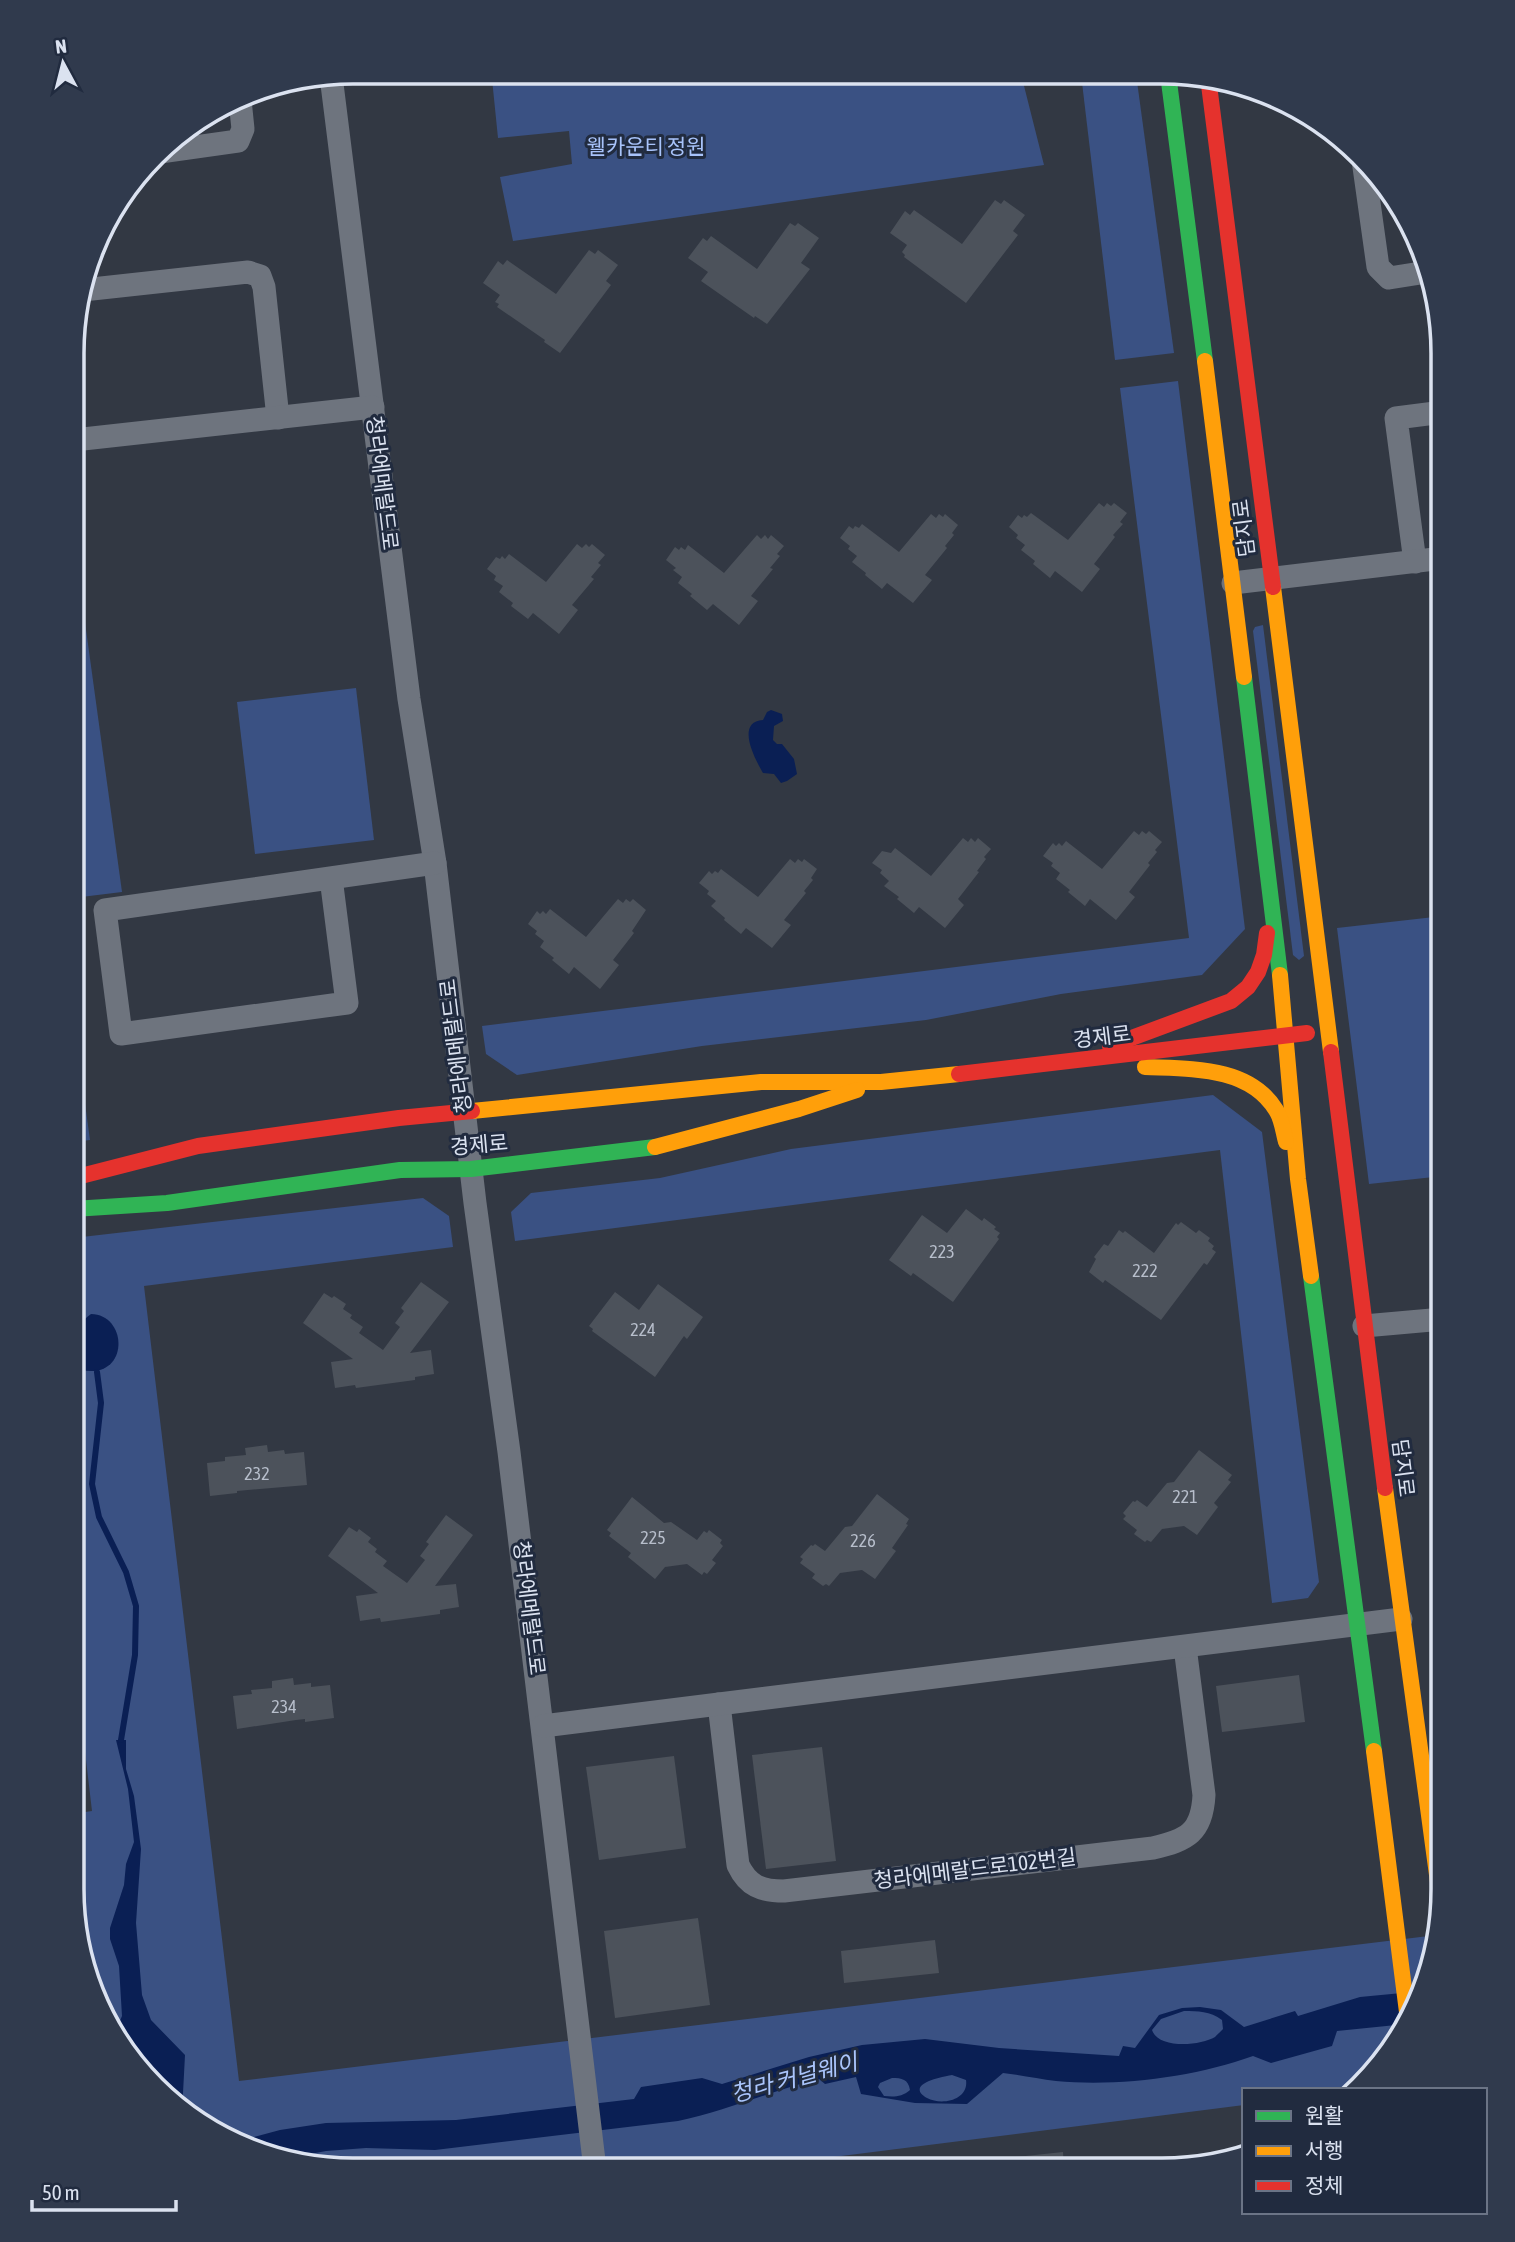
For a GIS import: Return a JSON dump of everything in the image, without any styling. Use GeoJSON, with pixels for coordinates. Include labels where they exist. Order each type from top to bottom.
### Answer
{"type":"FeatureCollection","features":[{"type":"Feature","properties":{"kind":"main road"},"geometry":{"type":"LineString","coordinates":[[1169,84],[1271,895],[1294,1109],[1298,1179],[1359,1625],[1406,2002]]}},
{"type":"Feature","properties":{"kind":"main road","name":"담지로"},"geometry":{"type":"LineString","coordinates":[[1209,88],[1401,1619],[1431,1833]]}},
{"type":"Feature","properties":{"kind":"main road"},"geometry":{"type":"LineString","coordinates":[[1070,1062],[1231,1001],[1247,990],[1263,964],[1271,895]]}},
{"type":"Feature","properties":{"kind":"main road","name":"경제로"},"geometry":{"type":"LineString","coordinates":[[84,1175],[198,1146],[398,1118],[761,1082],[881,1082],[1328,1030]]}},
{"type":"Feature","properties":{"kind":"main road"},"geometry":{"type":"LineString","coordinates":[[1070,1062],[1181,1069],[1232,1075],[1241,1079],[1266,1096],[1278,1113],[1298,1179]]}},
{"type":"Feature","properties":{"kind":"main road","name":"경제로"},"geometry":{"type":"LineString","coordinates":[[84,1208],[167,1203],[400,1170],[471,1169],[652,1148],[786,1113],[881,1082]]}},
{"type":"Feature","properties":{"kind":"street","name":"청라에메랄드로"},"geometry":{"type":"LineString","coordinates":[[332,85],[409,699],[435,863],[471,1169],[543,1726],[594,2158]]}},
{"type":"Feature","properties":{"kind":"street"},"geometry":{"type":"LineString","coordinates":[[178,149],[238,141],[243,129],[241,109]]}},
{"type":"Feature","properties":{"kind":"street"},"geometry":{"type":"LineString","coordinates":[[1365,178],[1378,267],[1389,278],[1419,273]]}},
{"type":"Feature","properties":{"kind":"street"},"geometry":{"type":"LineString","coordinates":[[92,289],[248,272],[260,276],[264,287],[278,418]]}},
{"type":"Feature","properties":{"kind":"street"},"geometry":{"type":"LineString","coordinates":[[84,439],[373,407]]}},
{"type":"Feature","properties":{"kind":"street"},"geometry":{"type":"LineString","coordinates":[[1415,562],[1396,418],[1431,414]]}},
{"type":"Feature","properties":{"kind":"street"},"geometry":{"type":"LineString","coordinates":[[1233,583],[1431,560]]}},
{"type":"Feature","properties":{"kind":"street"},"geometry":{"type":"LineString","coordinates":[[331,878],[347,1003],[121,1034],[105,910],[435,863]]}},
{"type":"Feature","properties":{"kind":"street"},"geometry":{"type":"LineString","coordinates":[[1364,1326],[1431,1319]]}},
{"type":"Feature","properties":{"kind":"street"},"geometry":{"type":"LineString","coordinates":[[543,1726],[1401,1619]]}},
{"type":"Feature","properties":{"kind":"street","name":"청라에메랄드로102번길"},"geometry":{"type":"LineString","coordinates":[[719,1704],[738,1865],[743,1876],[757,1888],[784,1891],[1153,1848],[1175,1843],[1189,1836],[1198,1825],[1203,1810],[1204,1795],[1185,1647]]}},
{"type":"Feature","properties":{"kind":"green space","name":"웰카운티 정원"},"geometry":{"type":"Polygon","coordinates":[[[493,84],[1024,84],[1044,165],[513,241],[500,177],[572,164],[569,131],[498,138],[493,84]]]}},
{"type":"Feature","properties":{"kind":"green space"},"geometry":{"type":"Polygon","coordinates":[[[1082,84],[1137,84],[1174,353],[1115,360],[1082,84]]]}},
{"type":"Feature","properties":{"kind":"green space"},"geometry":{"type":"Polygon","coordinates":[[[1178,381],[1245,929],[1202,975],[1061,994],[926,1020],[702,1046],[517,1075],[486,1054],[482,1026],[1189,938],[1120,388],[1178,381]]]}},
{"type":"Feature","properties":{"kind":"green space"},"geometry":{"type":"Polygon","coordinates":[[[84,615],[122,892],[84,897],[84,615]]]}},
{"type":"Feature","properties":{"kind":"green space"},"geometry":{"type":"Polygon","coordinates":[[[1263,625],[1304,956],[1299,960],[1293,955],[1253,631],[1255,627],[1263,625]]]}},
{"type":"Feature","properties":{"kind":"green space"},"geometry":{"type":"Polygon","coordinates":[[[356,688],[374,840],[255,854],[237,702],[356,688]]]}},
{"type":"Feature","properties":{"kind":"green space"},"geometry":{"type":"Polygon","coordinates":[[[1431,917],[1431,1177],[1369,1184],[1337,928],[1431,917]]]}},
{"type":"Feature","properties":{"kind":"green space"},"geometry":{"type":"Polygon","coordinates":[[[1213,1095],[1262,1132],[1319,1582],[1308,1598],[1272,1603],[1220,1150],[515,1241],[511,1212],[531,1193],[660,1178],[791,1149],[1213,1095]]]}},
{"type":"Feature","properties":{"kind":"green space"},"geometry":{"type":"Polygon","coordinates":[[[84,1096],[90,1140],[84,1141],[84,1096]]]}},
{"type":"Feature","properties":{"kind":"green space"},"geometry":{"type":"Polygon","coordinates":[[[423,1198],[449,1216],[453,1247],[144,1286],[239,2081],[1427,1936],[1417,1975],[1386,2038],[1342,2088],[1242,2088],[1242,2105],[826,2158],[318,2156],[267,2144],[204,2113],[163,2079],[129,2038],[98,1975],[86,1924],[84,1812],[92,1811],[84,1743],[84,1237],[423,1198]]]}},
{"type":"Feature","properties":{"kind":"water"},"geometry":{"type":"Polygon","coordinates":[[[771,710],[782,714],[783,721],[774,726],[773,740],[782,744],[794,759],[797,774],[781,783],[774,774],[763,773],[750,742],[750,727],[763,720],[771,710]]]}},
{"type":"Feature","properties":{"kind":"water"},"geometry":{"type":"Polygon","coordinates":[[[91,1314],[103,1317],[112,1325],[117,1335],[116,1357],[109,1366],[97,1371],[84,1370],[84,1320],[91,1314]]]}},
{"type":"Feature","properties":{"kind":"water"},"geometry":{"type":"Polygon","coordinates":[[[116,1740],[126,1740],[126,1769],[134,1796],[141,1849],[136,1923],[142,1995],[151,2020],[185,2055],[183,2097],[151,2066],[119,2022],[122,2016],[119,1966],[110,1939],[110,1928],[134,1842],[128,1789],[116,1740]]]}},
{"type":"Feature","properties":{"kind":"water","name":"청라 커널웨이"},"geometry":{"type":"Polygon","coordinates":[[[1410,1992],[1394,2025],[1337,2031],[1332,2046],[1271,2063],[1253,2056],[1182,2075],[1105,2083],[1056,2081],[1003,2073],[967,2104],[915,2103],[861,2094],[856,2077],[825,2084],[819,2079],[678,2121],[435,2150],[366,2148],[309,2154],[251,2138],[326,2123],[456,2120],[634,2099],[641,2087],[702,2078],[722,2084],[809,2057],[862,2045],[925,2039],[999,2048],[1119,2056],[1123,2046],[1135,2048],[1159,2015],[1182,2008],[1221,2010],[1244,2027],[1295,2011],[1298,2016],[1360,1997],[1410,1992]],[[1184,2011],[1161,2019],[1152,2030],[1162,2040],[1180,2044],[1215,2037],[1223,2029],[1222,2020],[1199,2011],[1184,2011]],[[952,2075],[928,2082],[920,2089],[921,2093],[927,2098],[940,2101],[959,2097],[966,2087],[966,2080],[952,2075]],[[892,2078],[880,2083],[878,2087],[884,2096],[898,2096],[910,2090],[906,2081],[892,2078]]]}},
{"type":"Feature","properties":{"kind":"building"},"geometry":{"type":"Polygon","coordinates":[[[995,200],[1001,204],[1004,200],[1025,215],[1013,231],[1018,235],[966,303],[904,257],[902,252],[907,245],[890,233],[905,211],[910,215],[914,210],[962,244],[995,200]]]}},
{"type":"Feature","properties":{"kind":"building"},"geometry":{"type":"Polygon","coordinates":[[[790,223],[795,226],[798,223],[819,238],[801,263],[810,269],[767,324],[701,281],[708,272],[688,258],[703,238],[707,241],[711,236],[757,269],[790,223]]]}},
{"type":"Feature","properties":{"kind":"building"},"geometry":{"type":"Polygon","coordinates":[[[589,250],[595,254],[598,250],[618,265],[606,281],[611,285],[560,353],[497,307],[499,304],[495,302],[500,295],[483,283],[498,261],[503,265],[507,260],[556,294],[589,250]]]}},
{"type":"Feature","properties":{"kind":"building"},"geometry":{"type":"Polygon","coordinates":[[[1099,503],[1104,507],[1107,503],[1111,506],[1114,503],[1127,513],[1120,522],[1123,524],[1113,535],[1115,537],[1094,564],[1100,569],[1082,592],[1055,571],[1050,578],[1033,564],[1035,561],[1021,550],[1025,545],[1009,527],[1018,515],[1022,518],[1031,513],[1068,540],[1099,503]]]}},
{"type":"Feature","properties":{"kind":"building"},"geometry":{"type":"Polygon","coordinates":[[[931,514],[936,518],[939,514],[943,517],[945,514],[958,525],[945,546],[947,548],[925,575],[932,580],[913,603],[887,583],[882,589],[865,575],[866,573],[852,562],[857,556],[840,538],[849,526],[853,529],[862,524],[899,552],[931,514]]]}},
{"type":"Feature","properties":{"kind":"building"},"geometry":{"type":"Polygon","coordinates":[[[757,535],[761,539],[765,535],[768,539],[771,535],[784,546],[770,568],[773,569],[751,596],[758,601],[739,625],[713,604],[707,610],[690,596],[692,594],[678,583],[682,577],[673,570],[676,568],[666,560],[675,547],[685,550],[688,545],[724,573],[757,535]]]}},
{"type":"Feature","properties":{"kind":"building"},"geometry":{"type":"Polygon","coordinates":[[[577,544],[582,548],[586,544],[589,547],[592,544],[605,555],[591,577],[594,579],[572,605],[578,610],[559,634],[533,613],[528,619],[511,606],[513,603],[499,592],[503,586],[494,580],[496,576],[487,569],[496,557],[500,559],[502,556],[505,559],[509,554],[546,582],[577,544]]]}},
{"type":"Feature","properties":{"kind":"building"},"geometry":{"type":"Polygon","coordinates":[[[1134,831],[1139,835],[1142,831],[1146,834],[1149,831],[1162,842],[1148,863],[1150,865],[1129,892],[1135,897],[1116,920],[1090,899],[1085,906],[1068,892],[1070,890],[1056,879],[1060,873],[1051,866],[1053,863],[1043,856],[1053,843],[1062,846],[1066,841],[1102,869],[1134,831]]]}},
{"type":"Feature","properties":{"kind":"building"},"geometry":{"type":"Polygon","coordinates":[[[963,838],[968,842],[971,838],[975,842],[978,838],[991,849],[984,857],[986,859],[977,871],[979,872],[958,899],[964,905],[945,928],[919,907],[914,913],[897,899],[899,897],[884,886],[889,881],[880,873],[882,870],[872,863],[882,851],[891,853],[895,848],[931,876],[963,838]]]}},
{"type":"Feature","properties":{"kind":"building"},"geometry":{"type":"Polygon","coordinates":[[[790,859],[795,863],[798,859],[802,862],[804,859],[817,869],[811,878],[813,880],[804,891],[806,893],[784,920],[791,925],[772,948],[746,928],[741,934],[724,920],[711,906],[716,901],[699,883],[709,871],[712,874],[715,871],[718,873],[721,869],[758,897],[790,859]]]}},
{"type":"Feature","properties":{"kind":"building"},"geometry":{"type":"Polygon","coordinates":[[[618,899],[623,903],[626,899],[630,902],[633,899],[646,910],[632,931],[634,933],[613,960],[619,965],[600,989],[574,967],[569,974],[552,960],[554,958],[540,947],[544,941],[528,924],[537,911],[546,914],[550,909],[586,937],[618,899]]]}},
{"type":"Feature","properties":{"kind":"building"},"geometry":{"type":"Polygon","coordinates":[[[966,1209],[982,1221],[984,1218],[1000,1233],[997,1237],[999,1239],[953,1302],[913,1273],[911,1276],[889,1260],[922,1215],[947,1233],[966,1209]]]}},
{"type":"Feature","properties":{"kind":"building"},"geometry":{"type":"Polygon","coordinates":[[[1181,1222],[1196,1233],[1199,1230],[1210,1238],[1208,1241],[1216,1252],[1207,1265],[1204,1263],[1161,1320],[1105,1280],[1103,1283],[1089,1272],[1096,1259],[1094,1257],[1104,1244],[1108,1246],[1119,1230],[1123,1233],[1125,1231],[1154,1253],[1176,1223],[1178,1225],[1181,1222]]]}},
{"type":"Feature","properties":{"kind":"building"},"geometry":{"type":"Polygon","coordinates":[[[421,1282],[449,1302],[410,1353],[431,1350],[434,1374],[415,1377],[415,1380],[335,1388],[331,1362],[353,1359],[303,1323],[324,1293],[346,1304],[343,1309],[363,1327],[359,1333],[383,1350],[400,1327],[395,1323],[404,1311],[401,1308],[421,1282]]]}},
{"type":"Feature","properties":{"kind":"building"},"geometry":{"type":"Polygon","coordinates":[[[658,1284],[703,1317],[687,1339],[684,1336],[655,1377],[592,1331],[589,1326],[615,1292],[639,1310],[658,1284]]]}},
{"type":"Feature","properties":{"kind":"building"},"geometry":{"type":"Polygon","coordinates":[[[267,1445],[268,1452],[304,1452],[307,1485],[210,1496],[207,1463],[225,1461],[225,1457],[246,1455],[245,1448],[267,1445]]]}},
{"type":"Feature","properties":{"kind":"building"},"geometry":{"type":"Polygon","coordinates":[[[1199,1450],[1232,1475],[1228,1480],[1231,1482],[1214,1503],[1218,1507],[1197,1535],[1184,1526],[1162,1529],[1151,1542],[1145,1542],[1134,1534],[1137,1530],[1123,1519],[1126,1516],[1123,1513],[1137,1500],[1147,1507],[1167,1483],[1174,1482],[1199,1450]]]}},
{"type":"Feature","properties":{"kind":"building"},"geometry":{"type":"Polygon","coordinates":[[[877,1494],[909,1519],[906,1524],[908,1525],[892,1548],[896,1551],[875,1579],[862,1570],[840,1573],[829,1586],[823,1586],[812,1578],[815,1574],[800,1563],[803,1559],[800,1557],[815,1544],[825,1551],[845,1527],[852,1526],[877,1494]]]}},
{"type":"Feature","properties":{"kind":"building"},"geometry":{"type":"Polygon","coordinates":[[[632,1497],[664,1523],[671,1522],[697,1540],[704,1531],[707,1533],[709,1530],[722,1540],[720,1543],[723,1546],[712,1560],[716,1563],[707,1574],[704,1572],[702,1575],[687,1564],[665,1567],[655,1579],[628,1557],[631,1553],[609,1536],[611,1533],[607,1530],[632,1497]]]}},
{"type":"Feature","properties":{"kind":"building"},"geometry":{"type":"Polygon","coordinates":[[[446,1515],[473,1535],[435,1586],[456,1584],[459,1607],[440,1610],[440,1614],[381,1622],[380,1618],[360,1621],[356,1596],[378,1593],[328,1556],[349,1527],[357,1532],[359,1529],[371,1538],[368,1542],[377,1549],[375,1552],[387,1561],[383,1566],[407,1583],[425,1560],[420,1556],[429,1544],[426,1542],[446,1515]]]}},
{"type":"Feature","properties":{"kind":"building"},"geometry":{"type":"Polygon","coordinates":[[[1299,1675],[1305,1722],[1222,1732],[1216,1686],[1299,1675]]]}},
{"type":"Feature","properties":{"kind":"building"},"geometry":{"type":"Polygon","coordinates":[[[293,1678],[294,1685],[330,1685],[334,1718],[305,1722],[305,1719],[296,1720],[237,1729],[233,1696],[252,1694],[251,1690],[272,1688],[272,1681],[293,1678]]]}},
{"type":"Feature","properties":{"kind":"building"},"geometry":{"type":"Polygon","coordinates":[[[822,1747],[836,1861],[766,1869],[752,1755],[822,1747]]]}},
{"type":"Feature","properties":{"kind":"building"},"geometry":{"type":"Polygon","coordinates":[[[674,1756],[686,1848],[599,1860],[586,1767],[674,1756]]]}},
{"type":"Feature","properties":{"kind":"building"},"geometry":{"type":"Polygon","coordinates":[[[698,1918],[710,2005],[615,2018],[604,1931],[698,1918]]]}},
{"type":"Feature","properties":{"kind":"building"},"geometry":{"type":"Polygon","coordinates":[[[935,1940],[939,1973],[844,1983],[841,1951],[935,1940]]]}},
{"type":"Feature","properties":{"kind":"building"},"geometry":{"type":"Polygon","coordinates":[[[1063,2152],[1063,2158],[1006,2158],[1063,2152]]]}},
{"type":"Feature","properties":{"kind":"waterway"},"geometry":{"type":"LineString","coordinates":[[97,1372],[101,1403],[92,1484],[99,1517],[126,1572],[136,1606],[135,1655],[121,1740]]}},
{"type":"Feature","properties":{"kind":"traffic: fast"},"geometry":{"type":"LineString","coordinates":[[1169,84],[1205,361]]}},
{"type":"Feature","properties":{"kind":"traffic: fast"},"geometry":{"type":"LineString","coordinates":[[1244,677],[1280,975]]}},
{"type":"Feature","properties":{"kind":"traffic: fast"},"geometry":{"type":"LineString","coordinates":[[84,1208],[167,1203],[400,1170],[471,1169],[655,1147]]}},
{"type":"Feature","properties":{"kind":"traffic: fast"},"geometry":{"type":"LineString","coordinates":[[1311,1276],[1374,1751]]}},
{"type":"Feature","properties":{"kind":"traffic: slow"},"geometry":{"type":"LineString","coordinates":[[1205,361],[1244,677]]}},
{"type":"Feature","properties":{"kind":"traffic: slow"},"geometry":{"type":"LineString","coordinates":[[1273,587],[1331,1052]]}},
{"type":"Feature","properties":{"kind":"traffic: slow"},"geometry":{"type":"LineString","coordinates":[[1280,975],[1298,1179],[1311,1276]]}},
{"type":"Feature","properties":{"kind":"traffic: slow"},"geometry":{"type":"LineString","coordinates":[[1145,1067],[1218,1073],[1251,1085],[1265,1096],[1276,1110],[1286,1142]]}},
{"type":"Feature","properties":{"kind":"traffic: slow"},"geometry":{"type":"LineString","coordinates":[[472,1111],[761,1082],[881,1082],[959,1074]]}},
{"type":"Feature","properties":{"kind":"traffic: slow"},"geometry":{"type":"LineString","coordinates":[[655,1147],[799,1109],[857,1090]]}},
{"type":"Feature","properties":{"kind":"traffic: slow"},"geometry":{"type":"LineString","coordinates":[[1385,1488],[1431,1830]]}},
{"type":"Feature","properties":{"kind":"traffic: slow"},"geometry":{"type":"LineString","coordinates":[[1374,1751],[1406,2002]]}},
{"type":"Feature","properties":{"kind":"traffic: jam"},"geometry":{"type":"LineString","coordinates":[[1209,88],[1273,587]]}},
{"type":"Feature","properties":{"kind":"traffic: jam"},"geometry":{"type":"LineString","coordinates":[[1110,1046],[1231,1001],[1248,987],[1258,972],[1267,933]]}},
{"type":"Feature","properties":{"kind":"traffic: jam"},"geometry":{"type":"LineString","coordinates":[[959,1074],[1307,1033]]}},
{"type":"Feature","properties":{"kind":"traffic: jam"},"geometry":{"type":"LineString","coordinates":[[1331,1052],[1385,1488]]}},
{"type":"Feature","properties":{"kind":"traffic: jam"},"geometry":{"type":"LineString","coordinates":[[84,1175],[198,1146],[399,1118],[472,1111]]}}]}
